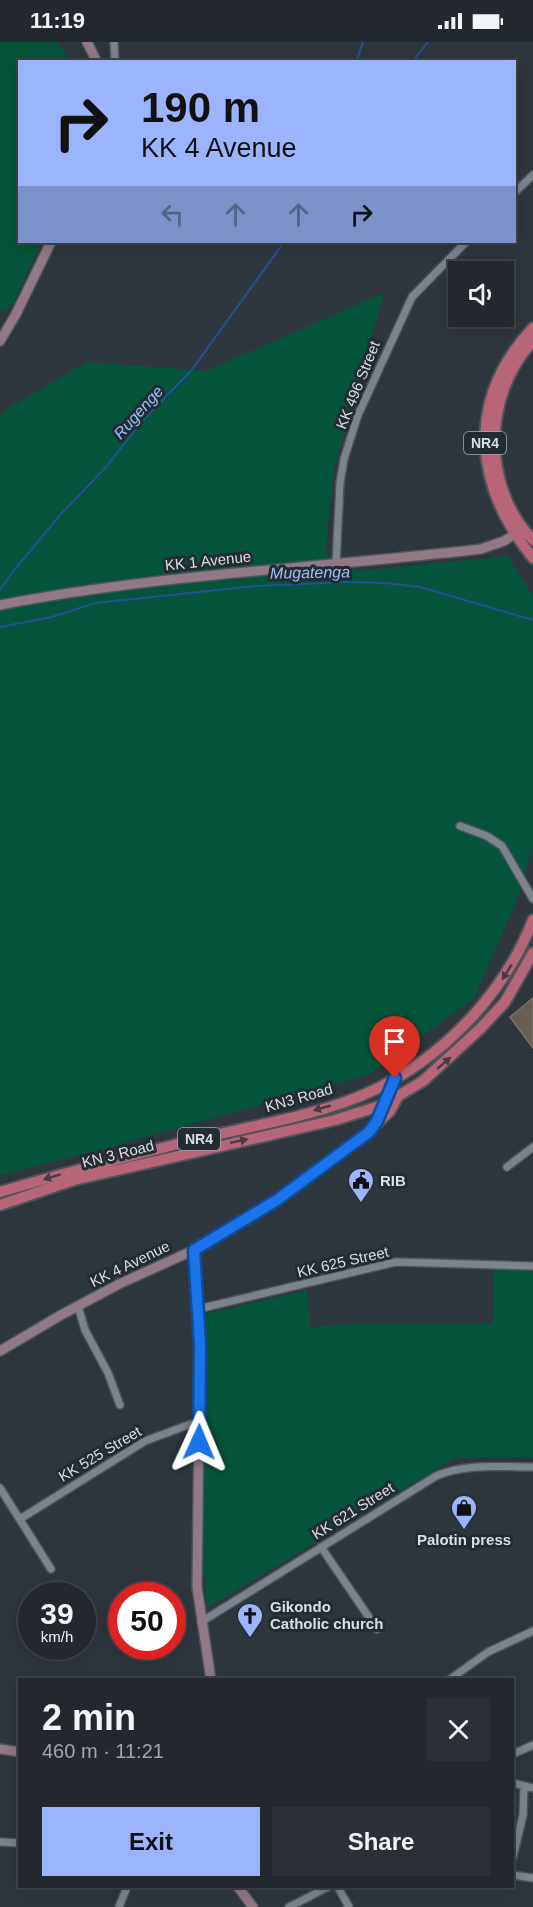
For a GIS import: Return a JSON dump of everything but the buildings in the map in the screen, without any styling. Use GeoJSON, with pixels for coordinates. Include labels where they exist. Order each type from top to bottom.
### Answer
{"type":"FeatureCollection","features":[{"type":"Feature","properties":{"kind":"highway","name":"NR4"},"geometry":{"type":"LineString","coordinates":[[533,328],[511,356],[503,371],[488,415],[485,435],[487,470],[502,514],[519,531],[533,540]]}},
{"type":"Feature","properties":{"kind":"highway","name":"NR4"},"geometry":{"type":"LineString","coordinates":[[533,341],[515,363],[501,393],[495,438],[501,483],[519,531],[533,558]]}},
{"type":"Feature","properties":{"kind":"highway","name":"KN3 Road"},"geometry":{"type":"LineString","coordinates":[[0,1192],[81,1168],[330,1106],[371,1091],[426,1058],[479,1010],[511,966],[533,920]]}},
{"type":"Feature","properties":{"kind":"highway","name":"KN 3 Road"},"geometry":{"type":"LineString","coordinates":[[0,1204],[74,1180],[335,1120],[383,1105],[423,1081],[458,1051],[495,1014],[505,1002],[533,952]]}},
{"type":"Feature","properties":{"kind":"highway"},"geometry":{"type":"LineString","coordinates":[[365,1111],[375,1124],[390,1111],[397,1098]]}},
{"type":"Feature","properties":{"kind":"main road"},"geometry":{"type":"LineString","coordinates":[[87,42],[96,60]]}},
{"type":"Feature","properties":{"kind":"main road"},"geometry":{"type":"LineString","coordinates":[[0,341],[16,314],[51,243]]}},
{"type":"Feature","properties":{"kind":"main road","name":"KK 1 Avenue"},"geometry":{"type":"LineString","coordinates":[[0,604],[78,589],[480,549],[492,547],[519,531]]}},
{"type":"Feature","properties":{"kind":"main road"},"geometry":{"type":"LineString","coordinates":[[375,1124],[395,1078]]}},
{"type":"Feature","properties":{"kind":"main road","name":"KK 4 Avenue"},"geometry":{"type":"LineString","coordinates":[[0,1351],[119,1284],[194,1250],[277,1200],[375,1124]]}},
{"type":"Feature","properties":{"kind":"main road"},"geometry":{"type":"LineString","coordinates":[[194,1250],[198,1309],[199,1421],[197,1587],[211,1678]]}},
{"type":"Feature","properties":{"kind":"main road"},"geometry":{"type":"LineString","coordinates":[[0,1749],[18,1752]]}},
{"type":"Feature","properties":{"kind":"main road"},"geometry":{"type":"LineString","coordinates":[[239,1888],[254,1907]]}},
{"type":"Feature","properties":{"kind":"street"},"geometry":{"type":"LineString","coordinates":[[114,42],[115,60]]}},
{"type":"Feature","properties":{"kind":"street"},"geometry":{"type":"LineString","coordinates":[[516,191],[533,175]]}},
{"type":"Feature","properties":{"kind":"street","name":"KK 496 Street"},"geometry":{"type":"LineString","coordinates":[[336,564],[340,483],[344,459],[358,415],[412,297],[465,243]]}},
{"type":"Feature","properties":{"kind":"street"},"geometry":{"type":"LineString","coordinates":[[460,826],[486,836],[502,846],[533,899]]}},
{"type":"Feature","properties":{"kind":"street"},"geometry":{"type":"LineString","coordinates":[[525,883],[533,889]]}},
{"type":"Feature","properties":{"kind":"street"},"geometry":{"type":"LineString","coordinates":[[507,1167],[533,1147]]}},
{"type":"Feature","properties":{"kind":"street","name":"KK 625 Street"},"geometry":{"type":"LineString","coordinates":[[198,1309],[396,1263],[533,1266]]}},
{"type":"Feature","properties":{"kind":"street"},"geometry":{"type":"LineString","coordinates":[[78,1306],[85,1330],[108,1373],[120,1404]]}},
{"type":"Feature","properties":{"kind":"street","name":"KK 525 Street"},"geometry":{"type":"LineString","coordinates":[[20,1519],[145,1441],[199,1421]]}},
{"type":"Feature","properties":{"kind":"street","name":"KK 621 Street"},"geometry":{"type":"LineString","coordinates":[[201,1622],[436,1476],[449,1471],[533,1467]]}},
{"type":"Feature","properties":{"kind":"street"},"geometry":{"type":"LineString","coordinates":[[0,1488],[51,1569]]}},
{"type":"Feature","properties":{"kind":"street"},"geometry":{"type":"LineString","coordinates":[[321,1547],[377,1629]]}},
{"type":"Feature","properties":{"kind":"street"},"geometry":{"type":"LineString","coordinates":[[452,1678],[488,1652],[533,1631]]}},
{"type":"Feature","properties":{"kind":"street"},"geometry":{"type":"LineString","coordinates":[[514,1754],[533,1745]]}},
{"type":"Feature","properties":{"kind":"street"},"geometry":{"type":"LineString","coordinates":[[514,1783],[533,1788]]}},
{"type":"Feature","properties":{"kind":"street"},"geometry":{"type":"LineString","coordinates":[[514,1853],[524,1815],[524,1787]]}},
{"type":"Feature","properties":{"kind":"street"},"geometry":{"type":"LineString","coordinates":[[0,1842],[18,1843]]}},
{"type":"Feature","properties":{"kind":"street"},"geometry":{"type":"LineString","coordinates":[[514,1875],[533,1878]]}},
{"type":"Feature","properties":{"kind":"street"},"geometry":{"type":"LineString","coordinates":[[119,1907],[127,1888]]}},
{"type":"Feature","properties":{"kind":"street"},"geometry":{"type":"LineString","coordinates":[[289,1907],[326,1888]]}},
{"type":"Feature","properties":{"kind":"street"},"geometry":{"type":"LineString","coordinates":[[339,1888],[349,1907]]}},
{"type":"Feature","properties":{"kind":"green space"},"geometry":{"type":"Polygon","coordinates":[[[0,42],[57,42],[71,60],[18,60],[18,243],[41,243],[12,306],[0,312],[0,42]]]}},
{"type":"Feature","properties":{"kind":"green space"},"geometry":{"type":"Polygon","coordinates":[[[384,293],[334,469],[325,554],[359,571],[508,556],[533,596],[533,846],[518,897],[474,998],[370,1074],[110,1147],[0,1175],[0,418],[4,411],[87,362],[206,371],[384,293]]]}},
{"type":"Feature","properties":{"kind":"green space"},"geometry":{"type":"Polygon","coordinates":[[[494,1267],[533,1268],[533,1457],[455,1458],[207,1608],[202,1545],[205,1314],[307,1290],[310,1328],[340,1324],[493,1324],[494,1267]]]}},
{"type":"Feature","properties":{"kind":"waterway"},"geometry":{"type":"LineString","coordinates":[[357,60],[363,42]]}},
{"type":"Feature","properties":{"kind":"waterway","name":"Rugenge"},"geometry":{"type":"LineString","coordinates":[[414,60],[428,42]]}},
{"type":"Feature","properties":{"kind":"waterway","name":"Rugenge"},"geometry":{"type":"LineString","coordinates":[[0,590],[61,514],[107,466],[142,421],[191,371],[283,243]]}},
{"type":"Feature","properties":{"kind":"waterway","name":"Mugatenga"},"geometry":{"type":"LineString","coordinates":[[0,627],[52,617],[95,603],[257,586],[347,582],[420,587],[533,620]]}},
{"type":"Feature","properties":{"kind":"place","name":"RIB"},"geometry":{"type":"Point","coordinates":[361,1204]}},
{"type":"Feature","properties":{"kind":"place","name":"Palotin press"},"geometry":{"type":"Point","coordinates":[464,1531]}},
{"type":"Feature","properties":{"kind":"place","name":"Gikondo Catholic church"},"geometry":{"type":"Point","coordinates":[250,1639]}},
{"type":"Feature","properties":{"kind":"route"},"geometry":{"type":"LineString","coordinates":[[199,1442],[200,1345],[194,1250],[277,1200],[369,1132],[377,1121],[395,1078]]}}]}
